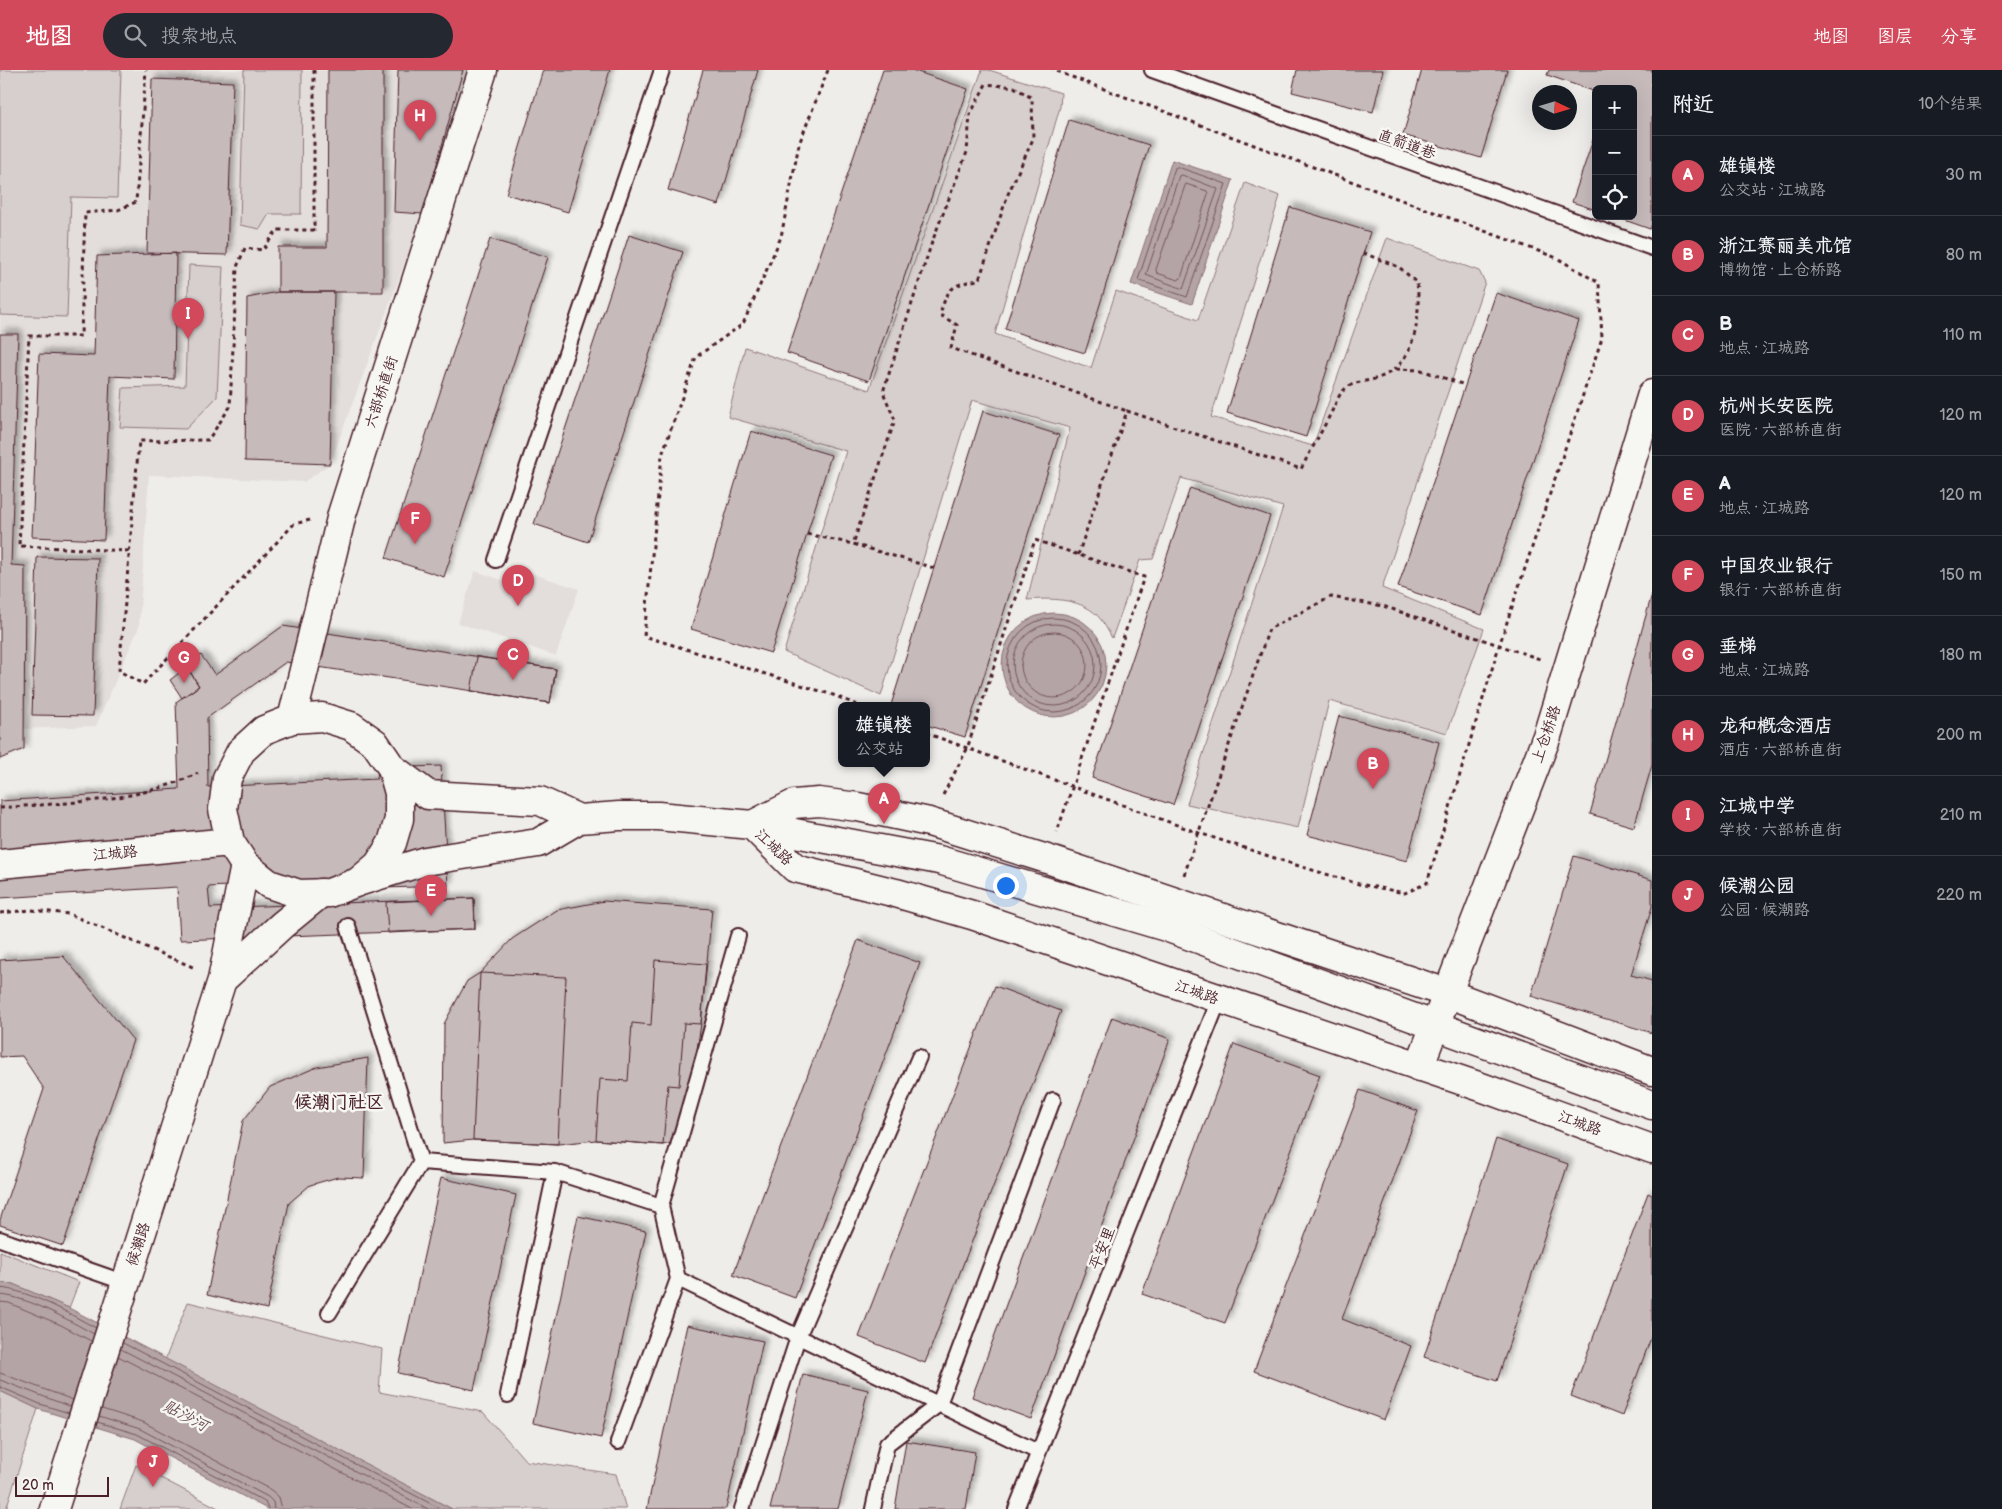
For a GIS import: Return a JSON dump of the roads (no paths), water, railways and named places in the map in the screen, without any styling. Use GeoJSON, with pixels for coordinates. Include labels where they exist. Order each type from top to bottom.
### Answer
{"type":"FeatureCollection","features":[{"type":"Feature","properties":{"kind":"street","name":"六部桥直街"},"geometry":{"type":"LineString","coordinates":[[292,719],[342,514],[483,70]]}},
{"type":"Feature","properties":{"kind":"street","name":"上仓桥路"},"geometry":{"type":"LineString","coordinates":[[1420,1067],[1547,736],[1652,394]]}},
{"type":"Feature","properties":{"kind":"street","name":"江城路"},"geometry":{"type":"LineString","coordinates":[[358,882],[378,865],[392,844],[399,819],[399,793],[392,768],[375,743],[351,726],[322,717],[292,719],[264,730],[241,751],[227,778],[223,809],[230,842],[245,865],[269,884],[299,894],[329,893],[425,861],[538,843],[579,819],[658,816],[752,826],[948,863],[1166,927],[1652,1105]]}},
{"type":"Feature","properties":{"kind":"street","name":"江城路"},"geometry":{"type":"LineString","coordinates":[[392,768],[428,795],[540,801],[579,819]]}},
{"type":"Feature","properties":{"kind":"street","name":"江城路"},"geometry":{"type":"LineString","coordinates":[[752,826],[794,804],[819,802],[858,807],[928,822],[1047,859],[1447,993],[1652,1071]]}},
{"type":"Feature","properties":{"kind":"street","name":"江城路"},"geometry":{"type":"LineString","coordinates":[[752,826],[795,868],[896,893],[972,915],[1420,1067],[1652,1149]]}},
{"type":"Feature","properties":{"kind":"street","name":"江城路"},"geometry":{"type":"LineString","coordinates":[[0,864],[230,842]]}},
{"type":"Feature","properties":{"kind":"street","name":"候潮路"},"geometry":{"type":"LineString","coordinates":[[54,1509],[222,980],[245,865]]}},
{"type":"Feature","properties":{"kind":"street","name":"候潮路"},"geometry":{"type":"LineString","coordinates":[[222,980],[320,893]]}},
{"type":"Feature","properties":{"kind":"lane"},"geometry":{"type":"LineString","coordinates":[[496,560],[662,70]]}},
{"type":"Feature","properties":{"kind":"lane","name":"直箭道巷"},"geometry":{"type":"LineString","coordinates":[[1152,70],[1652,248]]}},
{"type":"Feature","properties":{"kind":"lane"},"geometry":{"type":"LineString","coordinates":[[329,1313],[421,1162],[348,926]]}},
{"type":"Feature","properties":{"kind":"lane"},"geometry":{"type":"LineString","coordinates":[[618,1442],[678,1280],[661,1206],[738,936]]}},
{"type":"Feature","properties":{"kind":"lane","name":"平安里"},"geometry":{"type":"LineString","coordinates":[[1016,1509],[1219,1000]]}},
{"type":"Feature","properties":{"kind":"lane"},"geometry":{"type":"LineString","coordinates":[[742,1509],[798,1337],[919,1057]]}},
{"type":"Feature","properties":{"kind":"lane"},"geometry":{"type":"LineString","coordinates":[[873,1509],[887,1444],[939,1404],[1053,1100]]}},
{"type":"Feature","properties":{"kind":"lane"},"geometry":{"type":"LineString","coordinates":[[421,1162],[555,1172],[661,1206]]}},
{"type":"Feature","properties":{"kind":"lane"},"geometry":{"type":"LineString","coordinates":[[508,1396],[555,1172]]}},
{"type":"Feature","properties":{"kind":"lane"},"geometry":{"type":"LineString","coordinates":[[0,1239],[126,1283]]}},
{"type":"Feature","properties":{"kind":"lane"},"geometry":{"type":"LineString","coordinates":[[678,1280],[1038,1452]]}},
{"type":"Feature","properties":{"kind":"water"},"geometry":{"type":"Polygon","coordinates":[[[1172,160],[1233,180],[1192,304],[1131,284],[1172,160]]]}},
{"type":"Feature","properties":{"kind":"water"},"geometry":{"type":"Polygon","coordinates":[[[1054,613],[1074,617],[1091,628],[1102,645],[1106,665],[1102,685],[1091,702],[1074,713],[1054,717],[1034,713],[1017,702],[1006,685],[1002,665],[1006,645],[1017,628],[1034,617],[1054,613]]]}},
{"type":"Feature","properties":{"kind":"water","name":"贴沙河"},"geometry":{"type":"Polygon","coordinates":[[[0,1283],[13,1284],[69,1308],[452,1509],[267,1509],[135,1439],[38,1409],[0,1391],[0,1283]]]}},
{"type":"Feature","properties":{"kind":"place","name":"龙和概念酒店"},"geometry":{"type":"Point","coordinates":[420,141]}},
{"type":"Feature","properties":{"kind":"place","name":"江城中学"},"geometry":{"type":"Point","coordinates":[188,339]}},
{"type":"Feature","properties":{"kind":"place","name":"中国农业银行"},"geometry":{"type":"Point","coordinates":[415,544]}},
{"type":"Feature","properties":{"kind":"place","name":"杭州长安医院"},"geometry":{"type":"Point","coordinates":[518,606]}},
{"type":"Feature","properties":{"kind":"place","name":"B"},"geometry":{"type":"Point","coordinates":[513,680]}},
{"type":"Feature","properties":{"kind":"place","name":"垂梯"},"geometry":{"type":"Point","coordinates":[184,683]}},
{"type":"Feature","properties":{"kind":"place","name":"浙江赛丽美术馆"},"geometry":{"type":"Point","coordinates":[1373,789]}},
{"type":"Feature","properties":{"kind":"place","name":"雄镇楼"},"geometry":{"type":"Point","coordinates":[884,824]}},
{"type":"Feature","properties":{"kind":"place","name":"A"},"geometry":{"type":"Point","coordinates":[431,916]}},
{"type":"Feature","properties":{"kind":"place","name":"候潮公园"},"geometry":{"type":"Point","coordinates":[153,1487]}},
{"type":"Feature","properties":{"kind":"district","name":"候潮门社区"},"geometry":{"type":"Point","coordinates":[339,1102]}}]}
